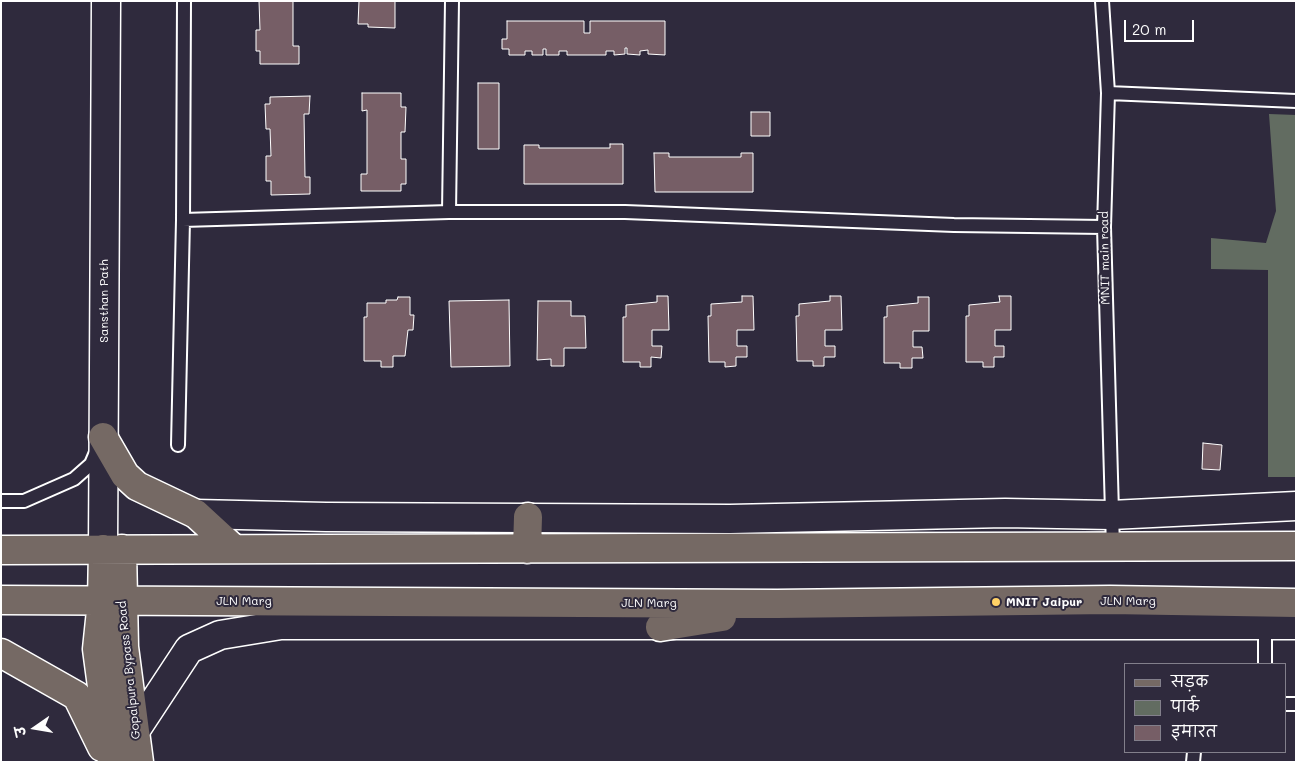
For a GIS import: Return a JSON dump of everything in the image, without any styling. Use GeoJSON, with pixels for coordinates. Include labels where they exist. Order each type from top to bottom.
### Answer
{"type":"FeatureCollection","features":[{"type":"Feature","properties":{"kind":"main road"},"geometry":{"type":"LineString","coordinates":[[103,437],[125,475],[137,486],[196,514],[234,549]]}},
{"type":"Feature","properties":{"kind":"main road"},"geometry":{"type":"LineString","coordinates":[[527,549],[528,517]]}},
{"type":"Feature","properties":{"kind":"main road"},"geometry":{"type":"LineString","coordinates":[[1,550],[1113,549],[1203,546],[1296,546]]}},
{"type":"Feature","properties":{"kind":"main road"},"geometry":{"type":"LineString","coordinates":[[112,549],[112,601]]}},
{"type":"Feature","properties":{"kind":"main road","name":"JLN Marg"},"geometry":{"type":"LineString","coordinates":[[1,600],[777,604],[1111,613],[1296,603]]}},
{"type":"Feature","properties":{"kind":"main road","name":"Gopalpura Bypass Road"},"geometry":{"type":"LineString","coordinates":[[112,601],[124,647],[139,762]]}},
{"type":"Feature","properties":{"kind":"main road","name":"Gopalpura Bypass Road"},"geometry":{"type":"LineString","coordinates":[[111,762],[96,649],[112,601]]}},
{"type":"Feature","properties":{"kind":"main road"},"geometry":{"type":"LineString","coordinates":[[660,627],[750,612],[777,604]]}},
{"type":"Feature","properties":{"kind":"main road"},"geometry":{"type":"LineString","coordinates":[[1,653],[77,696],[111,762]]}},
{"type":"Feature","properties":{"kind":"street","name":"Sansthan Path"},"geometry":{"type":"LineString","coordinates":[[106,1],[102,487],[112,549]]}},
{"type":"Feature","properties":{"kind":"street"},"geometry":{"type":"LineString","coordinates":[[196,514],[326,517],[730,519],[1006,513],[1111,515],[1296,506]]}},
{"type":"Feature","properties":{"kind":"street"},"geometry":{"type":"LineString","coordinates":[[135,731],[189,649],[220,634],[281,625],[660,627],[1111,613],[1265,626],[1296,626]]}},
{"type":"Feature","properties":{"kind":"lane"},"geometry":{"type":"LineString","coordinates":[[178,445],[183,220],[184,1]]}},
{"type":"Feature","properties":{"kind":"lane"},"geometry":{"type":"LineString","coordinates":[[449,212],[452,1]]}},
{"type":"Feature","properties":{"kind":"lane","name":"MNIT main road"},"geometry":{"type":"LineString","coordinates":[[1102,1],[1108,93],[1104,227],[1113,549]]}},
{"type":"Feature","properties":{"kind":"lane"},"geometry":{"type":"LineString","coordinates":[[1108,93],[1296,101]]}},
{"type":"Feature","properties":{"kind":"lane"},"geometry":{"type":"LineString","coordinates":[[183,220],[449,212],[625,212],[954,225],[1104,227]]}},
{"type":"Feature","properties":{"kind":"lane"},"geometry":{"type":"LineString","coordinates":[[1,501],[24,501],[74,479],[91,464],[103,437]]}},
{"type":"Feature","properties":{"kind":"lane"},"geometry":{"type":"LineString","coordinates":[[1265,626],[1265,663]]}},
{"type":"Feature","properties":{"kind":"green space"},"geometry":{"type":"Polygon","coordinates":[[[1269,114],[1296,115],[1296,477],[1268,477],[1268,270],[1211,269],[1211,238],[1266,243],[1276,211],[1269,114]]]}},
{"type":"Feature","properties":{"kind":"building"},"geometry":{"type":"Polygon","coordinates":[[[259,1],[293,1],[293,46],[299,46],[299,64],[260,64],[260,51],[256,51],[256,30],[260,30],[259,1]]]}},
{"type":"Feature","properties":{"kind":"building"},"geometry":{"type":"Polygon","coordinates":[[[359,1],[395,1],[395,28],[368,27],[368,24],[358,24],[359,1]]]}},
{"type":"Feature","properties":{"kind":"building"},"geometry":{"type":"Polygon","coordinates":[[[507,21],[584,21],[584,33],[590,33],[590,21],[665,21],[665,55],[648,54],[648,50],[640,51],[640,55],[627,54],[627,48],[625,48],[625,54],[614,55],[614,51],[606,51],[606,55],[567,55],[567,51],[559,51],[559,55],[546,55],[546,49],[543,49],[543,55],[532,55],[532,51],[525,51],[525,55],[509,55],[509,49],[502,49],[502,39],[507,39],[507,21]]]}},
{"type":"Feature","properties":{"kind":"building"},"geometry":{"type":"Polygon","coordinates":[[[478,83],[499,83],[499,149],[478,149],[478,83]]]}},
{"type":"Feature","properties":{"kind":"building"},"geometry":{"type":"Polygon","coordinates":[[[362,93],[401,93],[401,107],[406,107],[405,132],[401,132],[401,159],[406,159],[406,184],[401,184],[401,191],[361,191],[361,174],[367,174],[367,110],[362,111],[362,93]]]}},
{"type":"Feature","properties":{"kind":"building"},"geometry":{"type":"Polygon","coordinates":[[[310,96],[309,114],[304,114],[305,177],[310,177],[310,194],[271,195],[271,181],[266,181],[266,156],[271,156],[270,129],[266,129],[265,104],[270,104],[270,97],[310,96]]]}},
{"type":"Feature","properties":{"kind":"building"},"geometry":{"type":"Polygon","coordinates":[[[751,112],[770,112],[770,136],[751,136],[751,112]]]}},
{"type":"Feature","properties":{"kind":"building"},"geometry":{"type":"Polygon","coordinates":[[[610,144],[623,144],[623,184],[524,184],[524,145],[539,145],[539,148],[610,148],[610,144]]]}},
{"type":"Feature","properties":{"kind":"building"},"geometry":{"type":"Polygon","coordinates":[[[654,153],[669,153],[669,157],[741,157],[741,153],[753,153],[753,192],[655,192],[654,153]]]}},
{"type":"Feature","properties":{"kind":"building"},"geometry":{"type":"Polygon","coordinates":[[[657,296],[668,296],[669,330],[652,330],[652,346],[662,346],[661,358],[651,357],[651,367],[640,367],[640,362],[623,362],[623,317],[626,317],[626,305],[657,302],[657,296]]]}},
{"type":"Feature","properties":{"kind":"building"},"geometry":{"type":"Polygon","coordinates":[[[742,296],[753,296],[754,330],[737,330],[737,346],[747,346],[747,357],[736,357],[736,366],[725,367],[725,362],[709,362],[708,316],[711,316],[711,304],[742,302],[742,296]]]}},
{"type":"Feature","properties":{"kind":"building"},"geometry":{"type":"Polygon","coordinates":[[[830,296],[841,296],[842,330],[825,330],[825,346],[835,346],[835,357],[824,357],[824,366],[813,366],[813,361],[797,361],[796,316],[799,316],[799,304],[830,301],[830,296]]]}},
{"type":"Feature","properties":{"kind":"building"},"geometry":{"type":"Polygon","coordinates":[[[999,296],[1011,296],[1011,330],[995,330],[995,346],[1004,346],[1004,357],[994,357],[994,367],[983,367],[983,362],[966,362],[966,316],[969,316],[969,305],[1000,302],[999,296]]]}},
{"type":"Feature","properties":{"kind":"building"},"geometry":{"type":"Polygon","coordinates":[[[398,297],[410,297],[410,315],[414,315],[413,330],[408,330],[405,356],[393,356],[393,367],[381,367],[381,361],[364,361],[364,317],[367,317],[367,303],[386,303],[386,300],[397,300],[398,297]]]}},
{"type":"Feature","properties":{"kind":"building"},"geometry":{"type":"Polygon","coordinates":[[[918,297],[929,297],[929,331],[913,331],[913,347],[922,347],[923,358],[912,358],[912,368],[900,368],[900,363],[884,363],[884,317],[887,317],[887,306],[918,303],[918,297]]]}},
{"type":"Feature","properties":{"kind":"building"},"geometry":{"type":"Polygon","coordinates":[[[509,300],[510,366],[451,367],[449,301],[509,300]]]}},
{"type":"Feature","properties":{"kind":"building"},"geometry":{"type":"Polygon","coordinates":[[[538,301],[571,301],[571,316],[585,316],[586,348],[564,348],[564,366],[551,366],[551,359],[537,360],[538,301]]]}},
{"type":"Feature","properties":{"kind":"building"},"geometry":{"type":"Polygon","coordinates":[[[1203,443],[1222,445],[1220,470],[1202,469],[1203,443]]]}},
{"type":"Feature","properties":{"kind":"place","name":"MNIT Jaipur"},"geometry":{"type":"Point","coordinates":[996,602]}}]}
